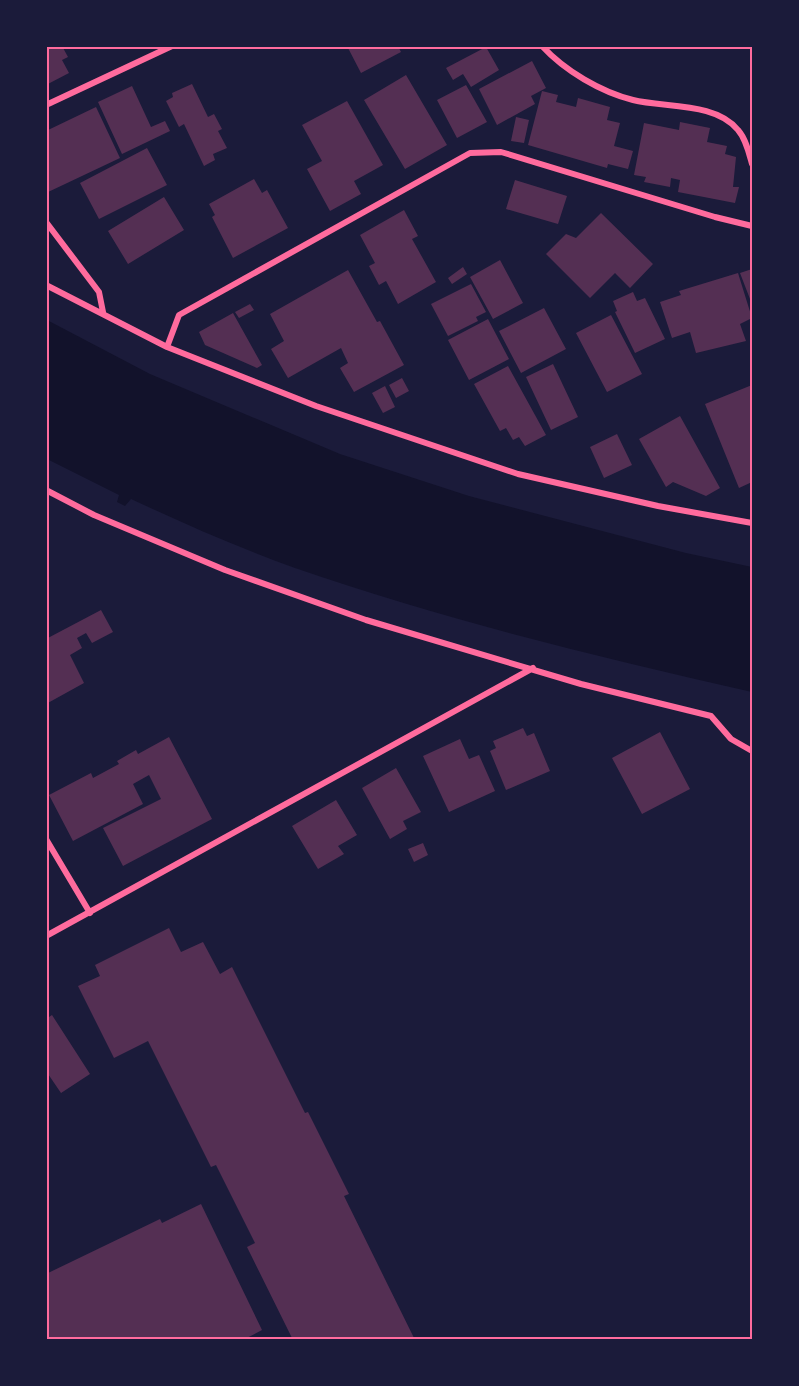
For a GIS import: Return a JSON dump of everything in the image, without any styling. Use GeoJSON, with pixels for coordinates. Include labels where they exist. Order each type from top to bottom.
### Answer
{"type":"FeatureCollection","features":[{"type":"Feature","properties":{"kind":"street"},"geometry":{"type":"LineString","coordinates":[[46,105],[172,46]]}},
{"type":"Feature","properties":{"kind":"street"},"geometry":{"type":"LineString","coordinates":[[542,46],[570,70],[615,95],[700,111],[729,122],[739,131],[753,164]]}},
{"type":"Feature","properties":{"kind":"street"},"geometry":{"type":"LineString","coordinates":[[167,347],[179,315],[470,153],[501,152],[715,218],[753,226]]}},
{"type":"Feature","properties":{"kind":"street"},"geometry":{"type":"LineString","coordinates":[[46,222],[99,292],[103,312]]}},
{"type":"Feature","properties":{"kind":"street"},"geometry":{"type":"LineString","coordinates":[[46,285],[103,312],[167,347],[316,406],[518,474],[658,506],[753,523]]}},
{"type":"Feature","properties":{"kind":"street"},"geometry":{"type":"LineString","coordinates":[[46,490],[94,515],[225,570],[366,620],[533,668],[580,684],[711,716],[731,739],[753,751]]}},
{"type":"Feature","properties":{"kind":"street"},"geometry":{"type":"LineString","coordinates":[[46,936],[533,668]]}},
{"type":"Feature","properties":{"kind":"street"},"geometry":{"type":"LineString","coordinates":[[46,839],[90,913]]}},
{"type":"Feature","properties":{"kind":"shaded area"},"geometry":{"type":"Polygon","coordinates":[[[47,320],[150,374],[340,454],[469,496],[686,553],[752,567],[752,692],[579,651],[465,621],[351,587],[274,560],[131,499],[125,506],[117,502],[119,495],[47,459],[47,320]]]}},
{"type":"Feature","properties":{"kind":"building"},"geometry":{"type":"Polygon","coordinates":[[[46,46],[62,46],[68,57],[62,60],[69,73],[46,85],[46,46]]]}},
{"type":"Feature","properties":{"kind":"building"},"geometry":{"type":"Polygon","coordinates":[[[347,46],[398,46],[401,52],[361,73],[347,46]]]}},
{"type":"Feature","properties":{"kind":"building"},"geometry":{"type":"Polygon","coordinates":[[[486,47],[499,70],[471,87],[463,74],[453,80],[446,68],[486,47]]]}},
{"type":"Feature","properties":{"kind":"building"},"geometry":{"type":"Polygon","coordinates":[[[532,61],[546,88],[531,96],[535,104],[497,125],[479,89],[532,61]]]}},
{"type":"Feature","properties":{"kind":"building"},"geometry":{"type":"Polygon","coordinates":[[[406,75],[447,145],[405,169],[364,100],[406,75]]]}},
{"type":"Feature","properties":{"kind":"building"},"geometry":{"type":"Polygon","coordinates":[[[192,84],[208,117],[214,114],[222,129],[218,131],[227,148],[213,154],[215,160],[204,166],[184,124],[179,127],[166,101],[173,97],[172,93],[192,84]]]}},
{"type":"Feature","properties":{"kind":"building"},"geometry":{"type":"Polygon","coordinates":[[[466,85],[487,122],[457,138],[437,100],[466,85]]]}},
{"type":"Feature","properties":{"kind":"building"},"geometry":{"type":"Polygon","coordinates":[[[132,86],[151,127],[165,121],[170,131],[122,154],[98,102],[132,86]]]}},
{"type":"Feature","properties":{"kind":"building"},"geometry":{"type":"Polygon","coordinates":[[[542,91],[558,95],[556,102],[576,107],[578,98],[610,107],[607,120],[620,123],[614,146],[633,151],[628,169],[608,164],[607,168],[528,145],[542,91]]]}},
{"type":"Feature","properties":{"kind":"building"},"geometry":{"type":"Polygon","coordinates":[[[347,101],[383,165],[354,181],[361,194],[330,211],[307,169],[322,161],[302,125],[347,101]]]}},
{"type":"Feature","properties":{"kind":"building"},"geometry":{"type":"Polygon","coordinates":[[[96,107],[120,158],[46,193],[46,131],[96,107]]]}},
{"type":"Feature","properties":{"kind":"building"},"geometry":{"type":"Polygon","coordinates":[[[516,117],[529,120],[524,143],[511,141],[516,117]]]}},
{"type":"Feature","properties":{"kind":"building"},"geometry":{"type":"Polygon","coordinates":[[[680,122],[710,128],[707,142],[727,146],[725,154],[736,157],[733,187],[739,187],[735,203],[678,192],[680,180],[671,178],[670,187],[644,182],[646,177],[634,175],[644,123],[679,130],[680,122]]]}},
{"type":"Feature","properties":{"kind":"building"},"geometry":{"type":"Polygon","coordinates":[[[147,148],[167,185],[99,219],[80,183],[147,148]]]}},
{"type":"Feature","properties":{"kind":"building"},"geometry":{"type":"Polygon","coordinates":[[[254,179],[262,193],[267,190],[288,228],[233,258],[212,217],[215,215],[209,204],[254,179]]]}},
{"type":"Feature","properties":{"kind":"building"},"geometry":{"type":"Polygon","coordinates":[[[515,180],[567,196],[558,224],[506,209],[515,180]]]}},
{"type":"Feature","properties":{"kind":"building"},"geometry":{"type":"Polygon","coordinates":[[[164,197],[184,230],[128,264],[108,231],[164,197]]]}},
{"type":"Feature","properties":{"kind":"building"},"geometry":{"type":"Polygon","coordinates":[[[404,210],[418,236],[412,239],[436,282],[398,304],[386,281],[379,285],[369,266],[375,263],[360,235],[404,210]]]}},
{"type":"Feature","properties":{"kind":"building"},"geometry":{"type":"Polygon","coordinates":[[[601,213],[653,264],[630,288],[615,273],[590,298],[546,254],[566,234],[576,238],[601,213]]]}},
{"type":"Feature","properties":{"kind":"building"},"geometry":{"type":"Polygon","coordinates":[[[500,260],[523,303],[493,319],[470,277],[500,260]]]}},
{"type":"Feature","properties":{"kind":"building"},"geometry":{"type":"Polygon","coordinates":[[[463,267],[467,274],[452,284],[448,278],[463,267]]]}},
{"type":"Feature","properties":{"kind":"building"},"geometry":{"type":"Polygon","coordinates":[[[752,269],[752,298],[750,299],[740,273],[752,269]]]}},
{"type":"Feature","properties":{"kind":"building"},"geometry":{"type":"Polygon","coordinates":[[[348,270],[404,365],[354,392],[340,368],[348,363],[341,348],[288,378],[271,349],[284,341],[270,314],[348,270]]]}},
{"type":"Feature","properties":{"kind":"building"},"geometry":{"type":"Polygon","coordinates":[[[738,273],[752,318],[740,324],[746,341],[696,353],[690,332],[672,338],[660,302],[681,295],[679,291],[738,273]]]}},
{"type":"Feature","properties":{"kind":"building"},"geometry":{"type":"Polygon","coordinates":[[[471,284],[486,312],[476,317],[478,321],[448,336],[431,304],[471,284]]]}},
{"type":"Feature","properties":{"kind":"building"},"geometry":{"type":"Polygon","coordinates":[[[633,292],[637,301],[645,298],[665,339],[635,353],[615,312],[617,311],[613,301],[633,292]]]}},
{"type":"Feature","properties":{"kind":"building"},"geometry":{"type":"Polygon","coordinates":[[[250,304],[254,310],[239,318],[235,312],[250,304]]]}},
{"type":"Feature","properties":{"kind":"building"},"geometry":{"type":"Polygon","coordinates":[[[544,308],[566,349],[521,373],[499,331],[544,308]]]}},
{"type":"Feature","properties":{"kind":"building"},"geometry":{"type":"Polygon","coordinates":[[[233,313],[262,365],[257,368],[205,345],[199,332],[233,313]]]}},
{"type":"Feature","properties":{"kind":"building"},"geometry":{"type":"Polygon","coordinates":[[[611,315],[642,374],[607,392],[576,333],[611,315]]]}},
{"type":"Feature","properties":{"kind":"building"},"geometry":{"type":"Polygon","coordinates":[[[488,319],[509,359],[469,380],[448,340],[488,319]]]}},
{"type":"Feature","properties":{"kind":"building"},"geometry":{"type":"Polygon","coordinates":[[[553,364],[578,417],[551,430],[526,377],[553,364]]]}},
{"type":"Feature","properties":{"kind":"building"},"geometry":{"type":"Polygon","coordinates":[[[508,366],[546,435],[525,446],[519,437],[513,440],[506,428],[500,431],[474,384],[508,366]]]}},
{"type":"Feature","properties":{"kind":"building"},"geometry":{"type":"Polygon","coordinates":[[[402,378],[409,391],[396,398],[389,385],[402,378]]]}},
{"type":"Feature","properties":{"kind":"building"},"geometry":{"type":"Polygon","coordinates":[[[752,385],[752,482],[739,488],[705,404],[752,385]]]}},
{"type":"Feature","properties":{"kind":"building"},"geometry":{"type":"Polygon","coordinates":[[[385,386],[395,407],[383,413],[372,393],[385,386]]]}},
{"type":"Feature","properties":{"kind":"building"},"geometry":{"type":"Polygon","coordinates":[[[680,416],[720,488],[706,496],[673,482],[666,487],[639,439],[680,416]]]}},
{"type":"Feature","properties":{"kind":"building"},"geometry":{"type":"Polygon","coordinates":[[[617,434],[632,465],[604,478],[590,447],[617,434]]]}},
{"type":"Feature","properties":{"kind":"building"},"geometry":{"type":"Polygon","coordinates":[[[101,610],[113,632],[92,643],[86,633],[77,638],[82,648],[70,655],[84,683],[46,704],[46,639],[101,610]]]}},
{"type":"Feature","properties":{"kind":"building"},"geometry":{"type":"Polygon","coordinates":[[[523,728],[527,736],[534,733],[550,771],[506,790],[490,751],[496,748],[493,741],[523,728]]]}},
{"type":"Feature","properties":{"kind":"building"},"geometry":{"type":"Polygon","coordinates":[[[660,732],[690,789],[642,814],[612,758],[660,732]]]}},
{"type":"Feature","properties":{"kind":"building"},"geometry":{"type":"Polygon","coordinates":[[[169,737],[212,819],[123,866],[103,828],[161,799],[149,775],[133,784],[143,804],[73,841],[49,795],[91,773],[93,778],[119,764],[117,761],[136,750],[138,754],[169,737]]]}},
{"type":"Feature","properties":{"kind":"building"},"geometry":{"type":"Polygon","coordinates":[[[460,739],[469,759],[479,755],[495,791],[449,812],[423,756],[460,739]]]}},
{"type":"Feature","properties":{"kind":"building"},"geometry":{"type":"Polygon","coordinates":[[[396,768],[421,812],[403,821],[407,829],[390,839],[362,788],[396,768]]]}},
{"type":"Feature","properties":{"kind":"building"},"geometry":{"type":"Polygon","coordinates":[[[336,800],[357,835],[338,846],[344,854],[318,869],[292,826],[336,800]]]}},
{"type":"Feature","properties":{"kind":"building"},"geometry":{"type":"Polygon","coordinates":[[[423,843],[428,855],[414,862],[408,849],[423,843]]]}},
{"type":"Feature","properties":{"kind":"building"},"geometry":{"type":"Polygon","coordinates":[[[169,928],[181,952],[203,942],[220,974],[232,967],[305,1113],[308,1112],[349,1194],[344,1196],[415,1340],[293,1340],[247,1247],[255,1243],[216,1165],[211,1167],[148,1041],[114,1058],[78,986],[100,976],[95,965],[169,928]]]}},
{"type":"Feature","properties":{"kind":"building"},"geometry":{"type":"Polygon","coordinates":[[[52,1015],[90,1074],[61,1093],[46,1071],[46,1019],[52,1015]]]}},
{"type":"Feature","properties":{"kind":"building"},"geometry":{"type":"Polygon","coordinates":[[[201,1204],[262,1330],[243,1340],[46,1340],[46,1274],[160,1219],[162,1223],[201,1204]]]}}]}
